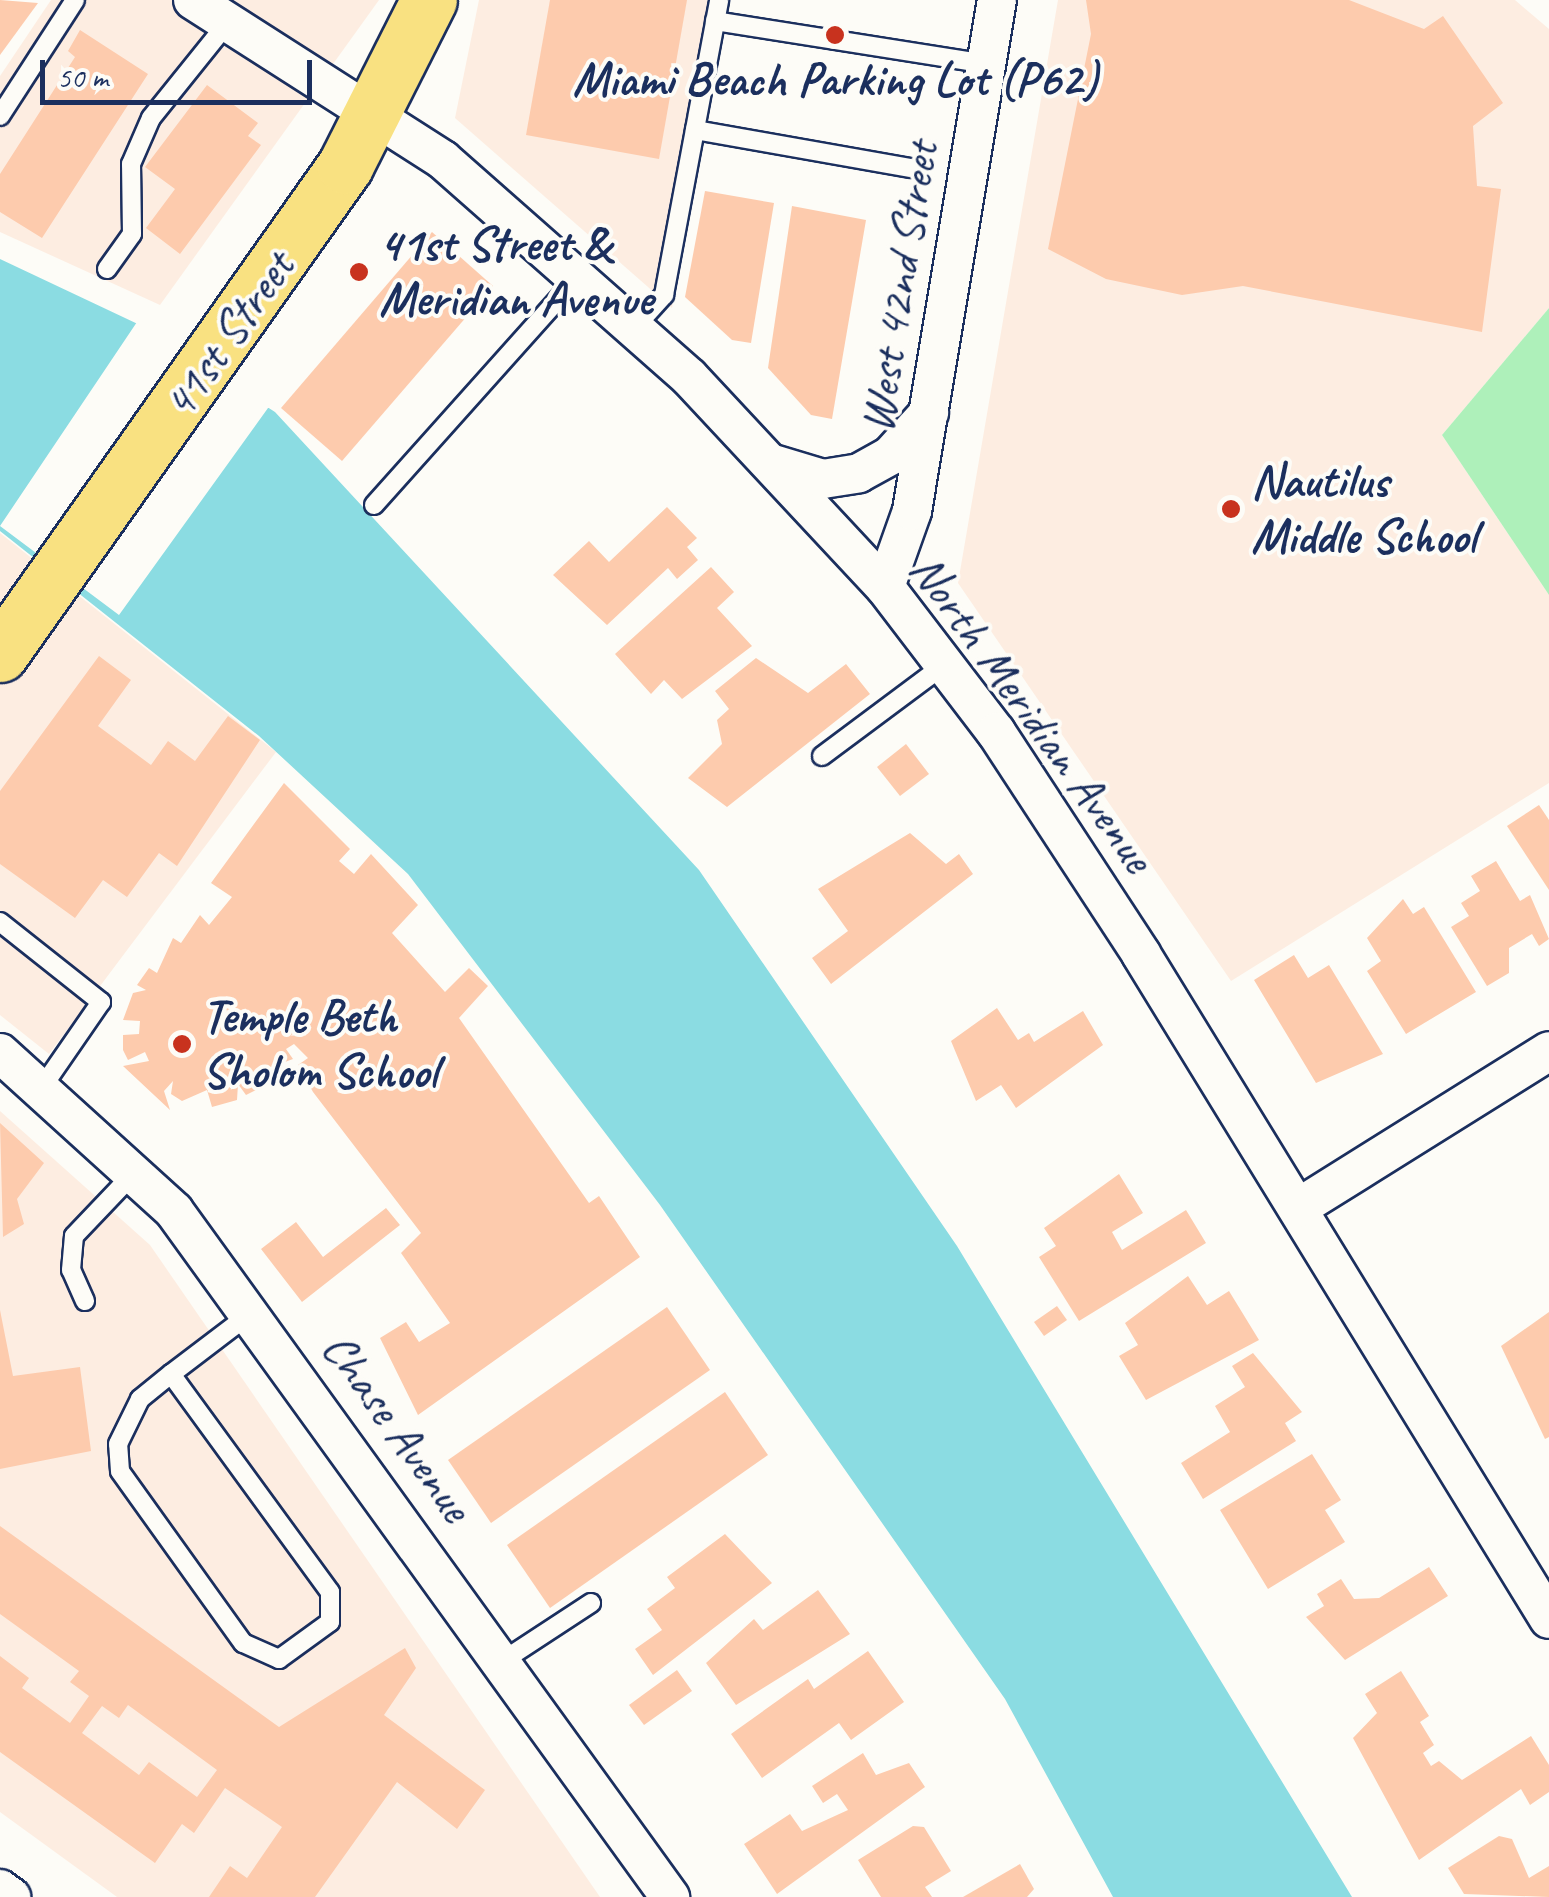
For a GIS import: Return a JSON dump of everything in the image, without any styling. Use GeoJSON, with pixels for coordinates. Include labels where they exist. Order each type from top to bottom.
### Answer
{"type":"FeatureCollection","features":[{"type":"Feature","properties":{"kind":"main road","name":"41st Street"},"geometry":{"type":"LineString","coordinates":[[0,654],[210,362],[377,113],[430,0]]}},
{"type":"Feature","properties":{"kind":"street","name":"North Meridian Avenue"},"geometry":{"type":"LineString","coordinates":[[194,0],[377,113],[578,277],[769,462],[884,587],[944,665],[1298,1208],[1549,1619]]}},
{"type":"Feature","properties":{"kind":"street","name":"West 42nd Street"},"geometry":{"type":"LineString","coordinates":[[884,587],[912,511],[997,0]]}},
{"type":"Feature","properties":{"kind":"street"},"geometry":{"type":"LineString","coordinates":[[769,462],[824,479],[859,473],[891,455],[929,413]]}},
{"type":"Feature","properties":{"kind":"street"},"geometry":{"type":"LineString","coordinates":[[1298,1208],[1549,1051]]}},
{"type":"Feature","properties":{"kind":"street","name":"Chase Avenue"},"geometry":{"type":"LineString","coordinates":[[0,1053],[44,1086],[135,1171],[251,1313],[504,1660],[670,1897]]}},
{"type":"Feature","properties":{"kind":"street"},"geometry":{"type":"LineString","coordinates":[[0,1889],[11,1897]]}},
{"type":"Feature","properties":{"kind":"lane"},"geometry":{"type":"LineString","coordinates":[[0,116],[76,0]]}},
{"type":"Feature","properties":{"kind":"lane"},"geometry":{"type":"LineString","coordinates":[[634,328],[664,294],[719,0]]}},
{"type":"Feature","properties":{"kind":"lane"},"geometry":{"type":"LineString","coordinates":[[107,269],[132,234],[130,164],[152,118],[230,21]]}},
{"type":"Feature","properties":{"kind":"lane"},"geometry":{"type":"LineString","coordinates":[[715,21],[987,64]]}},
{"type":"Feature","properties":{"kind":"lane"},"geometry":{"type":"LineString","coordinates":[[694,130],[910,168]]}},
{"type":"Feature","properties":{"kind":"lane"},"geometry":{"type":"LineString","coordinates":[[374,504],[578,277]]}},
{"type":"Feature","properties":{"kind":"lane"},"geometry":{"type":"LineString","coordinates":[[822,756],[944,665]]}},
{"type":"Feature","properties":{"kind":"lane"},"geometry":{"type":"LineString","coordinates":[[0,922],[96,989],[101,1002],[44,1086]]}},
{"type":"Feature","properties":{"kind":"lane"},"geometry":{"type":"LineString","coordinates":[[86,1301],[71,1270],[74,1236],[135,1171]]}},
{"type":"Feature","properties":{"kind":"lane"},"geometry":{"type":"LineString","coordinates":[[171,1374],[330,1592],[330,1622],[279,1658],[243,1642],[120,1471],[125,1418],[171,1374],[251,1313]]}},
{"type":"Feature","properties":{"kind":"lane"},"geometry":{"type":"LineString","coordinates":[[504,1660],[591,1603]]}},
{"type":"Feature","properties":{"kind":"shaded area"},"geometry":{"type":"Polygon","coordinates":[[[51,0],[379,0],[160,305],[0,232],[0,76],[51,0]]]}},
{"type":"Feature","properties":{"kind":"shaded area"},"geometry":{"type":"Polygon","coordinates":[[[479,0],[728,0],[672,308],[455,118],[479,0]]]}},
{"type":"Feature","properties":{"kind":"shaded area","name":"Nautilus Middle School"},"geometry":{"type":"Polygon","coordinates":[[[1058,0],[1515,0],[1549,29],[1549,308],[1442,435],[1549,595],[1549,783],[1231,981],[958,583],[1058,0]]]}},
{"type":"Feature","properties":{"kind":"shaded area"},"geometry":{"type":"Polygon","coordinates":[[[0,533],[276,752],[49,1054],[0,1015],[0,533]]]}},
{"type":"Feature","properties":{"kind":"shaded area"},"geometry":{"type":"Polygon","coordinates":[[[0,1111],[150,1245],[600,1897],[117,1897],[0,1812],[0,1111]]]}},
{"type":"Feature","properties":{"kind":"green space"},"geometry":{"type":"Polygon","coordinates":[[[1549,308],[1549,595],[1442,435],[1549,308]]]}},
{"type":"Feature","properties":{"kind":"water"},"geometry":{"type":"Polygon","coordinates":[[[0,259],[142,326],[275,412],[699,870],[957,1246],[1352,1897],[1113,1897],[1005,1699],[660,1205],[408,874],[259,736],[0,531],[0,259]]]}},
{"type":"Feature","properties":{"kind":"pier"},"geometry":{"type":"Polygon","coordinates":[[[139,319],[277,407],[268,408],[119,615],[0,526],[139,319]]]}},
{"type":"Feature","properties":{"kind":"building"},"geometry":{"type":"Polygon","coordinates":[[[0,0],[38,3],[0,55],[0,0]]]}},
{"type":"Feature","properties":{"kind":"building"},"geometry":{"type":"Polygon","coordinates":[[[550,0],[687,0],[659,159],[526,135],[550,0]]]}},
{"type":"Feature","properties":{"kind":"building"},"geometry":{"type":"Polygon","coordinates":[[[1086,0],[1349,0],[1424,29],[1443,16],[1503,103],[1473,126],[1477,186],[1501,189],[1482,332],[1243,286],[1182,295],[1106,279],[1048,249],[1091,34],[1086,0]]]}},
{"type":"Feature","properties":{"kind":"building"},"geometry":{"type":"Polygon","coordinates":[[[80,30],[148,74],[42,238],[0,212],[0,174],[75,57],[68,51],[80,30]]]}},
{"type":"Feature","properties":{"kind":"building"},"geometry":{"type":"Polygon","coordinates":[[[207,85],[258,123],[248,136],[261,145],[180,254],[146,228],[175,189],[145,167],[207,85]]]}},
{"type":"Feature","properties":{"kind":"building"},"geometry":{"type":"Polygon","coordinates":[[[705,191],[774,203],[751,343],[732,340],[685,297],[705,191]]]}},
{"type":"Feature","properties":{"kind":"building"},"geometry":{"type":"Polygon","coordinates":[[[792,206],[866,220],[832,419],[811,415],[768,368],[792,206]]]}},
{"type":"Feature","properties":{"kind":"building"},"geometry":{"type":"Polygon","coordinates":[[[432,232],[493,286],[342,461],[281,408],[432,232]]]}},
{"type":"Feature","properties":{"kind":"building"},"geometry":{"type":"Polygon","coordinates":[[[667,507],[697,538],[687,547],[698,560],[677,579],[668,568],[607,625],[553,575],[589,541],[609,562],[667,507]]]}},
{"type":"Feature","properties":{"kind":"building"},"geometry":{"type":"Polygon","coordinates":[[[711,567],[734,592],[717,608],[752,646],[682,699],[664,680],[651,694],[615,654],[711,567]]]}},
{"type":"Feature","properties":{"kind":"building"},"geometry":{"type":"Polygon","coordinates":[[[99,656],[131,680],[98,726],[151,765],[168,741],[195,761],[228,716],[260,740],[177,866],[159,853],[127,897],[103,880],[75,918],[0,864],[0,791],[99,656]]]}},
{"type":"Feature","properties":{"kind":"building"},"geometry":{"type":"Polygon","coordinates":[[[756,658],[808,693],[846,664],[870,694],[727,807],[688,778],[722,744],[717,720],[729,709],[715,691],[756,658]]]}},
{"type":"Feature","properties":{"kind":"building"},"geometry":{"type":"Polygon","coordinates":[[[906,744],[929,774],[900,796],[877,767],[906,744]]]}},
{"type":"Feature","properties":{"kind":"building"},"geometry":{"type":"Polygon","coordinates":[[[284,783],[350,849],[339,861],[354,874],[371,854],[418,905],[392,933],[445,992],[469,968],[488,986],[459,1018],[589,1203],[599,1196],[640,1257],[418,1415],[380,1338],[406,1322],[419,1342],[450,1323],[401,1253],[421,1233],[313,1092],[298,1065],[308,1058],[294,1044],[286,1049],[293,1059],[266,1069],[264,1086],[246,1095],[238,1084],[237,1100],[212,1107],[207,1090],[182,1101],[171,1094],[173,1081],[164,1091],[170,1110],[123,1066],[149,1061],[145,1052],[128,1060],[123,1050],[123,1035],[139,1034],[140,1021],[123,1020],[133,993],[146,990],[137,985],[149,968],[157,973],[173,938],[181,943],[200,915],[209,925],[232,897],[211,883],[284,783]]]}},
{"type":"Feature","properties":{"kind":"building"},"geometry":{"type":"Polygon","coordinates":[[[1539,805],[1549,820],[1549,890],[1507,826],[1539,805]]]}},
{"type":"Feature","properties":{"kind":"building"},"geometry":{"type":"Polygon","coordinates":[[[910,833],[946,864],[959,854],[973,874],[831,984],[812,958],[848,931],[818,889],[910,833]]]}},
{"type":"Feature","properties":{"kind":"building"},"geometry":{"type":"Polygon","coordinates":[[[1496,861],[1520,901],[1530,895],[1549,939],[1539,946],[1532,934],[1509,948],[1509,973],[1487,986],[1451,927],[1469,916],[1461,903],[1480,891],[1471,876],[1496,861]]]}},
{"type":"Feature","properties":{"kind":"building"},"geometry":{"type":"Polygon","coordinates":[[[1403,899],[1413,914],[1424,907],[1476,992],[1406,1034],[1367,971],[1381,961],[1367,938],[1403,899]]]}},
{"type":"Feature","properties":{"kind":"building"},"geometry":{"type":"Polygon","coordinates":[[[1294,955],[1308,978],[1329,965],[1383,1054],[1316,1083],[1254,980],[1294,955]]]}},
{"type":"Feature","properties":{"kind":"building"},"geometry":{"type":"Polygon","coordinates":[[[997,1008],[1018,1040],[1029,1033],[1034,1042],[1083,1011],[1103,1045],[1016,1108],[1001,1085],[976,1101],[951,1041],[997,1008]]]}},
{"type":"Feature","properties":{"kind":"building"},"geometry":{"type":"Polygon","coordinates":[[[0,1123],[44,1163],[17,1199],[24,1224],[3,1237],[0,1123]]]}},
{"type":"Feature","properties":{"kind":"building"},"geometry":{"type":"Polygon","coordinates":[[[1119,1174],[1143,1213],[1112,1232],[1122,1250],[1186,1210],[1206,1243],[1079,1321],[1039,1257],[1056,1246],[1044,1228],[1119,1174]]]}},
{"type":"Feature","properties":{"kind":"building"},"geometry":{"type":"Polygon","coordinates":[[[386,1208],[400,1225],[302,1302],[261,1249],[296,1222],[323,1257],[386,1208]]]}},
{"type":"Feature","properties":{"kind":"building"},"geometry":{"type":"Polygon","coordinates":[[[1188,1276],[1207,1305],[1229,1291],[1259,1340],[1146,1400],[1119,1356],[1138,1345],[1125,1323],[1188,1276]]]}},
{"type":"Feature","properties":{"kind":"building"},"geometry":{"type":"Polygon","coordinates":[[[1057,1306],[1067,1320],[1044,1336],[1034,1322],[1057,1306]]]}},
{"type":"Feature","properties":{"kind":"building"},"geometry":{"type":"Polygon","coordinates":[[[667,1307],[710,1370],[491,1523],[448,1460],[667,1307]]]}},
{"type":"Feature","properties":{"kind":"building"},"geometry":{"type":"Polygon","coordinates":[[[0,1310],[13,1376],[80,1367],[91,1451],[0,1469],[0,1310]]]}},
{"type":"Feature","properties":{"kind":"building"},"geometry":{"type":"Polygon","coordinates":[[[1549,1312],[1549,1437],[1545,1439],[1501,1346],[1549,1312]]]}},
{"type":"Feature","properties":{"kind":"building"},"geometry":{"type":"Polygon","coordinates":[[[1253,1353],[1302,1412],[1285,1423],[1296,1441],[1203,1499],[1181,1463],[1230,1432],[1215,1406],[1245,1387],[1232,1366],[1253,1353]]]}},
{"type":"Feature","properties":{"kind":"building"},"geometry":{"type":"Polygon","coordinates":[[[725,1392],[768,1455],[550,1608],[507,1545],[725,1392]]]}},
{"type":"Feature","properties":{"kind":"building"},"geometry":{"type":"Polygon","coordinates":[[[1312,1454],[1341,1500],[1325,1510],[1345,1542],[1268,1589],[1220,1510],[1312,1454]]]}},
{"type":"Feature","properties":{"kind":"building"},"geometry":{"type":"Polygon","coordinates":[[[0,1526],[279,1727],[405,1648],[416,1668],[384,1715],[485,1790],[457,1829],[397,1782],[315,1897],[209,1897],[230,1866],[247,1878],[282,1827],[225,1788],[194,1833],[182,1824],[155,1863],[0,1752],[0,1656],[29,1678],[22,1688],[70,1723],[89,1696],[70,1682],[79,1671],[0,1614],[0,1526]],[[128,1705],[119,1718],[102,1706],[82,1733],[139,1775],[149,1762],[197,1797],[217,1770],[128,1705]]]}},
{"type":"Feature","properties":{"kind":"building"},"geometry":{"type":"Polygon","coordinates":[[[725,1534],[772,1583],[653,1675],[635,1649],[662,1630],[647,1609],[675,1588],[667,1577],[725,1534]]]}},
{"type":"Feature","properties":{"kind":"building"},"geometry":{"type":"Polygon","coordinates":[[[1429,1567],[1448,1596],[1345,1660],[1306,1617],[1324,1606],[1317,1594],[1341,1579],[1354,1599],[1379,1598],[1429,1567]]]}},
{"type":"Feature","properties":{"kind":"building"},"geometry":{"type":"Polygon","coordinates":[[[818,1590],[850,1634],[736,1705],[706,1663],[754,1619],[763,1630],[818,1590]]]}},
{"type":"Feature","properties":{"kind":"building"},"geometry":{"type":"Polygon","coordinates":[[[868,1651],[904,1702],[851,1740],[839,1723],[762,1778],[731,1734],[808,1679],[814,1689],[868,1651]]]}},
{"type":"Feature","properties":{"kind":"building"},"geometry":{"type":"Polygon","coordinates":[[[677,1670],[692,1691],[644,1725],[629,1705],[677,1670]]]}},
{"type":"Feature","properties":{"kind":"building"},"geometry":{"type":"Polygon","coordinates":[[[1401,1671],[1429,1716],[1420,1722],[1434,1745],[1423,1753],[1431,1766],[1439,1761],[1462,1780],[1531,1736],[1549,1765],[1549,1792],[1530,1805],[1521,1789],[1419,1860],[1353,1738],[1377,1713],[1365,1694],[1401,1671]]]}},
{"type":"Feature","properties":{"kind":"building"},"geometry":{"type":"Polygon","coordinates":[[[863,1753],[876,1775],[909,1763],[925,1787],[777,1894],[744,1844],[790,1814],[802,1831],[848,1810],[837,1794],[823,1803],[812,1786],[863,1753]]]}},
{"type":"Feature","properties":{"kind":"building"},"geometry":{"type":"Polygon","coordinates":[[[913,1826],[924,1827],[951,1871],[925,1887],[932,1897],[881,1897],[858,1860],[913,1826]]]}},
{"type":"Feature","properties":{"kind":"building"},"geometry":{"type":"Polygon","coordinates":[[[1499,1836],[1512,1839],[1529,1878],[1549,1866],[1549,1897],[1464,1894],[1448,1868],[1499,1836]]]}},
{"type":"Feature","properties":{"kind":"building"},"geometry":{"type":"Polygon","coordinates":[[[1020,1864],[1034,1889],[1027,1897],[963,1897],[1020,1864]]]}},
{"type":"Feature","properties":{"kind":"place","name":"Miami Beach Parking Lot (P62)"},"geometry":{"type":"Point","coordinates":[835,35]}},
{"type":"Feature","properties":{"kind":"place","name":"41st Street & Meridian Avenue"},"geometry":{"type":"Point","coordinates":[359,272]}},
{"type":"Feature","properties":{"kind":"place","name":"Nautilus Middle School"},"geometry":{"type":"Point","coordinates":[1231,509]}},
{"type":"Feature","properties":{"kind":"place","name":"Temple Beth Sholom School"},"geometry":{"type":"Point","coordinates":[182,1044]}}]}
